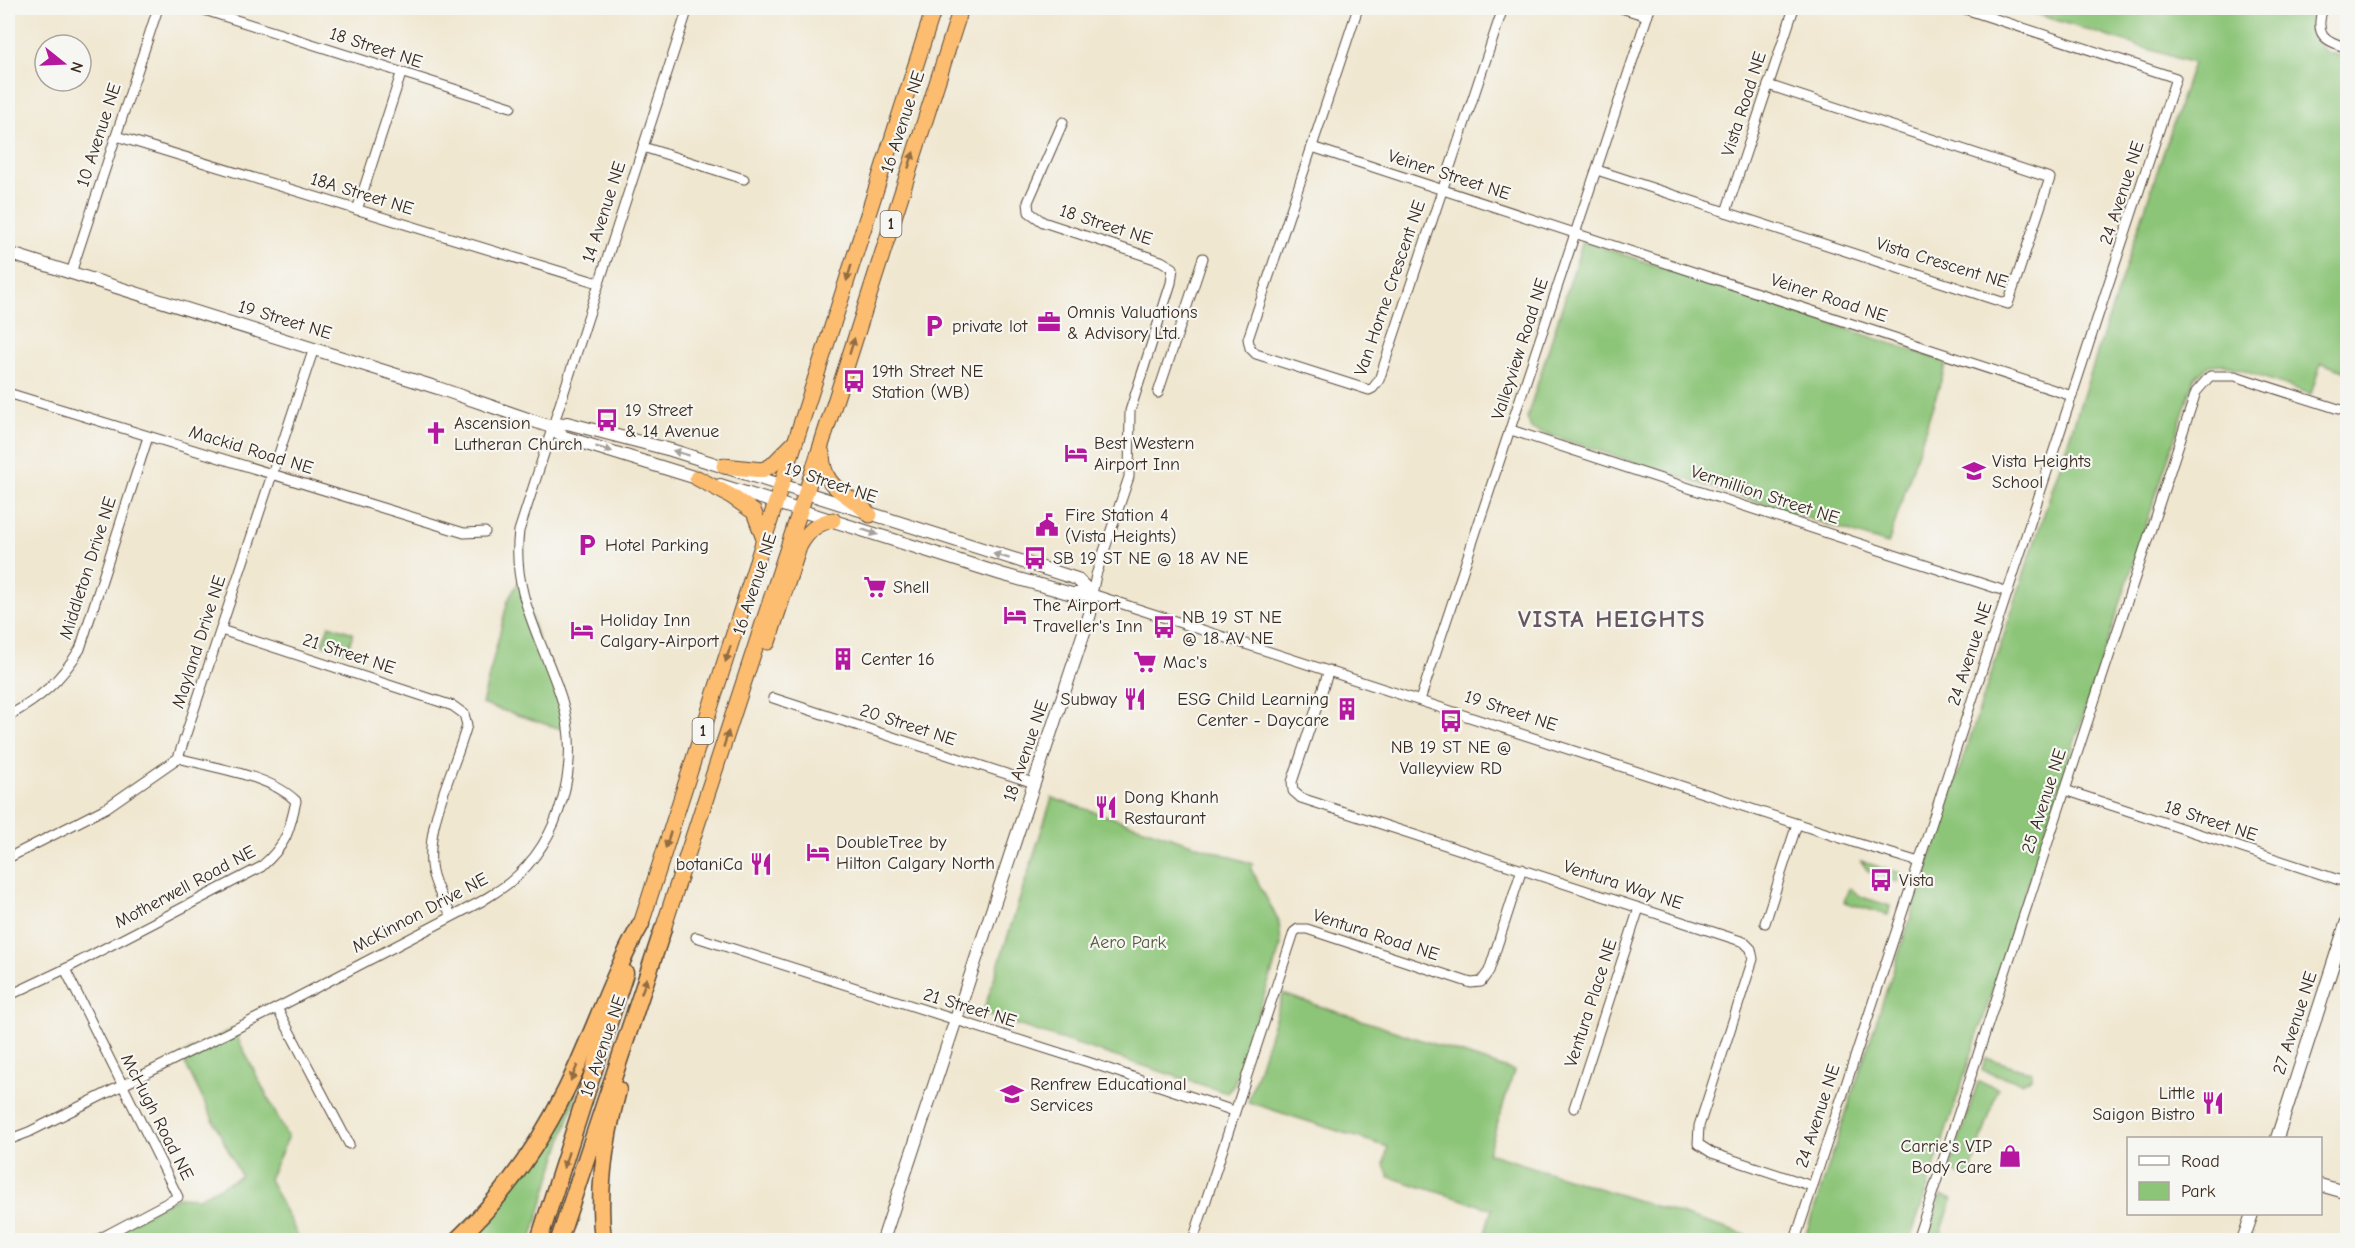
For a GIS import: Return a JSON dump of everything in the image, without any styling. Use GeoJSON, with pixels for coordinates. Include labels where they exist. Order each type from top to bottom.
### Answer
{"type":"FeatureCollection","features":[{"type":"Feature","properties":{"kind":"highway","name":"16 Avenue NE"},"geometry":{"type":"LineString","coordinates":[[539,1240],[934,8]]}},
{"type":"Feature","properties":{"kind":"highway","name":"16 Avenue NE"},"geometry":{"type":"LineString","coordinates":[[559,1240],[823,442],[857,328],[961,8]]}},
{"type":"Feature","properties":{"kind":"highway"},"geometry":{"type":"LineString","coordinates":[[724,466],[762,470],[771,466],[797,440]]}},
{"type":"Feature","properties":{"kind":"highway"},"geometry":{"type":"LineString","coordinates":[[823,442],[823,470],[828,481],[858,502],[870,514]]}},
{"type":"Feature","properties":{"kind":"highway"},"geometry":{"type":"LineString","coordinates":[[697,478],[731,496],[754,512],[764,538]]}},
{"type":"Feature","properties":{"kind":"highway"},"geometry":{"type":"LineString","coordinates":[[745,679],[760,664],[799,548],[805,537],[823,522],[833,520]]}},
{"type":"Feature","properties":{"kind":"highway"},"geometry":{"type":"LineString","coordinates":[[457,1240],[501,1194],[543,1133],[577,1066],[622,958],[641,924]]}},
{"type":"Feature","properties":{"kind":"highway"},"geometry":{"type":"LineString","coordinates":[[603,1240],[600,1199],[603,1163],[614,1109],[629,1054],[636,1009]]}},
{"type":"Feature","properties":{"kind":"street","name":"10 Avenue NE"},"geometry":{"type":"LineString","coordinates":[[71,273],[158,8]]}},
{"type":"Feature","properties":{"kind":"street","name":"18 Street NE"},"geometry":{"type":"LineString","coordinates":[[198,8],[511,107]]}},
{"type":"Feature","properties":{"kind":"street","name":"14 Avenue NE"},"geometry":{"type":"LineString","coordinates":[[551,427],[686,8]]}},
{"type":"Feature","properties":{"kind":"street","name":"Van Horne Crescent NE"},"geometry":{"type":"LineString","coordinates":[[1358,8],[1248,339],[1253,352],[1365,390],[1373,388],[1376,384],[1503,8]]}},
{"type":"Feature","properties":{"kind":"street"},"geometry":{"type":"LineString","coordinates":[[1621,8],[1648,12]]}},
{"type":"Feature","properties":{"kind":"street","name":"Vista Road NE"},"geometry":{"type":"LineString","coordinates":[[1726,212],[1794,8]]}},
{"type":"Feature","properties":{"kind":"street","name":"24 Avenue NE"},"geometry":{"type":"LineString","coordinates":[[1795,1240],[2176,78],[1962,8]]}},
{"type":"Feature","properties":{"kind":"street"},"geometry":{"type":"LineString","coordinates":[[2323,8],[2319,24],[2322,35],[2327,41],[2348,48]]}},
{"type":"Feature","properties":{"kind":"street","name":"Valleyview Road NE"},"geometry":{"type":"LineString","coordinates":[[1420,700],[1648,12]]}},
{"type":"Feature","properties":{"kind":"street"},"geometry":{"type":"LineString","coordinates":[[357,210],[402,74]]}},
{"type":"Feature","properties":{"kind":"street","name":"Vista Crescent NE"},"geometry":{"type":"LineString","coordinates":[[1597,170],[2008,304],[2050,178],[1768,85]]}},
{"type":"Feature","properties":{"kind":"street","name":"18 Street NE"},"geometry":{"type":"LineString","coordinates":[[1063,122],[1028,202],[1029,212],[1043,222],[1161,261],[1173,268]]}},
{"type":"Feature","properties":{"kind":"street","name":"18A Street NE"},"geometry":{"type":"LineString","coordinates":[[116,136],[598,283]]}},
{"type":"Feature","properties":{"kind":"street"},"geometry":{"type":"LineString","coordinates":[[643,147],[744,178]]}},
{"type":"Feature","properties":{"kind":"street","name":"Veiner Street NE"},"geometry":{"type":"LineString","coordinates":[[1312,147],[1576,234]]}},
{"type":"Feature","properties":{"kind":"street","name":"Veiner Road NE"},"geometry":{"type":"LineString","coordinates":[[1576,234],[1585,235],[2072,396]]}},
{"type":"Feature","properties":{"kind":"street","name":"19 Street NE"},"geometry":{"type":"LineString","coordinates":[[8,253],[314,348],[551,427],[564,437],[800,509],[1001,574],[1072,594],[1092,594],[1919,862]]}},
{"type":"Feature","properties":{"kind":"street"},"geometry":{"type":"LineString","coordinates":[[1158,393],[1203,258]]}},
{"type":"Feature","properties":{"kind":"street","name":"18 Avenue NE"},"geometry":{"type":"LineString","coordinates":[[883,1240],[1090,614],[1095,575],[1129,477],[1130,411],[1171,284],[1173,268]]}},
{"type":"Feature","properties":{"kind":"street","name":"Mayland Drive NE"},"geometry":{"type":"LineString","coordinates":[[178,758],[314,348]]}},
{"type":"Feature","properties":{"kind":"street","name":"25 Avenue NE"},"geometry":{"type":"LineString","coordinates":[[1917,1240],[2196,392],[2210,376],[2235,376],[2348,412]]}},
{"type":"Feature","properties":{"kind":"street","name":"Mackid Road NE"},"geometry":{"type":"LineString","coordinates":[[8,393],[147,437],[272,472],[464,533],[485,532]]}},
{"type":"Feature","properties":{"kind":"street","name":"19 Street NE"},"geometry":{"type":"LineString","coordinates":[[551,427],[567,423],[724,466],[1077,579],[1092,594]]}},
{"type":"Feature","properties":{"kind":"street","name":"McKinnon Drive NE"},"geometry":{"type":"LineString","coordinates":[[8,1140],[29,1132],[277,1008],[482,901],[522,870],[548,835],[563,795],[569,751],[566,715],[522,596],[517,561],[521,522],[551,427]]}},
{"type":"Feature","properties":{"kind":"street","name":"Vermillion Street NE"},"geometry":{"type":"LineString","coordinates":[[1511,430],[2008,592]]}},
{"type":"Feature","properties":{"kind":"street","name":"Middleton Drive NE"},"geometry":{"type":"LineString","coordinates":[[8,716],[52,687],[80,649],[147,437]]}},
{"type":"Feature","properties":{"kind":"street","name":"21 Street NE"},"geometry":{"type":"LineString","coordinates":[[221,630],[453,706],[464,714],[467,725],[431,841],[431,866],[437,885],[452,916]]}},
{"type":"Feature","properties":{"kind":"street","name":"Ventura Way NE"},"geometry":{"type":"LineString","coordinates":[[1329,670],[1292,782],[1293,791],[1301,798],[1744,942],[1752,949],[1754,959],[1699,1126],[1698,1144],[1712,1153],[1812,1186]]}},
{"type":"Feature","properties":{"kind":"street","name":"20 Street NE"},"geometry":{"type":"LineString","coordinates":[[773,698],[1034,783]]}},
{"type":"Feature","properties":{"kind":"street"},"geometry":{"type":"LineString","coordinates":[[8,858],[106,808],[178,758]]}},
{"type":"Feature","properties":{"kind":"street","name":"Motherwell Road NE"},"geometry":{"type":"LineString","coordinates":[[8,996],[65,969],[261,867],[278,852],[289,831],[296,801],[285,790],[242,775],[178,758]]}},
{"type":"Feature","properties":{"kind":"street","name":"18 Street NE"},"geometry":{"type":"LineString","coordinates":[[2065,790],[2348,883]]}},
{"type":"Feature","properties":{"kind":"street"},"geometry":{"type":"LineString","coordinates":[[1765,923],[1797,824]]}},
{"type":"Feature","properties":{"kind":"street","name":"Ventura Road NE"},"geometry":{"type":"LineString","coordinates":[[1234,1111],[1293,932],[1298,929],[1307,929],[1471,983],[1481,982],[1489,971],[1522,869]]}},
{"type":"Feature","properties":{"kind":"street","name":"Ventura Place NE"},"geometry":{"type":"LineString","coordinates":[[1574,1108],[1639,908]]}},
{"type":"Feature","properties":{"kind":"street","name":"27 Avenue NE"},"geometry":{"type":"LineString","coordinates":[[2277,1137],[2348,918]]}},
{"type":"Feature","properties":{"kind":"street","name":"21 Street NE"},"geometry":{"type":"LineString","coordinates":[[696,938],[1088,1062],[1234,1111]]}},
{"type":"Feature","properties":{"kind":"street","name":"McHugh Road NE"},"geometry":{"type":"LineString","coordinates":[[65,969],[154,1144],[178,1197],[97,1240]]}},
{"type":"Feature","properties":{"kind":"street"},"geometry":{"type":"LineString","coordinates":[[277,1008],[349,1144]]}},
{"type":"Feature","properties":{"kind":"street"},"geometry":{"type":"LineString","coordinates":[[1192,1240],[1234,1111]]}},
{"type":"Feature","properties":{"kind":"street"},"geometry":{"type":"LineString","coordinates":[[2322,1186],[2348,1193]]}},
{"type":"Feature","properties":{"kind":"street"},"geometry":{"type":"LineString","coordinates":[[2243,1240],[2252,1215]]}},
{"type":"Feature","properties":{"kind":"green space"},"geometry":{"type":"Polygon","coordinates":[[[2017,8],[2290,8],[2310,13],[2312,38],[2327,52],[2347,58],[2347,372],[2321,363],[2311,394],[2224,364],[2210,365],[2195,377],[1910,1240],[1804,1240],[2193,63],[2017,8]]]}},
{"type":"Feature","properties":{"kind":"green space"},"geometry":{"type":"Polygon","coordinates":[[[1583,241],[1947,362],[1888,544],[1531,429],[1527,417],[1583,241]]]}},
{"type":"Feature","properties":{"kind":"green space"},"geometry":{"type":"Polygon","coordinates":[[[519,581],[568,731],[482,704],[508,600],[519,581]]]}},
{"type":"Feature","properties":{"kind":"green space"},"geometry":{"type":"Polygon","coordinates":[[[329,625],[353,633],[347,652],[322,644],[329,625]]]}},
{"type":"Feature","properties":{"kind":"green space","name":"Aero Park"},"geometry":{"type":"Polygon","coordinates":[[[1052,798],[1253,864],[1251,869],[1279,922],[1281,945],[1234,1085],[1227,1093],[990,1016],[984,1010],[1052,798]]]}},
{"type":"Feature","properties":{"kind":"green space"},"geometry":{"type":"Polygon","coordinates":[[[1861,861],[1880,867],[1877,876],[1867,870],[1861,861]]]}},
{"type":"Feature","properties":{"kind":"green space"},"geometry":{"type":"Polygon","coordinates":[[[1883,868],[1901,873],[1898,882],[1886,879],[1887,876],[1881,874],[1883,868]]]}},
{"type":"Feature","properties":{"kind":"green space"},"geometry":{"type":"Polygon","coordinates":[[[1849,888],[1862,897],[1890,906],[1888,915],[1844,902],[1849,888]]]}},
{"type":"Feature","properties":{"kind":"green space"},"geometry":{"type":"Polygon","coordinates":[[[1283,994],[1514,1071],[1488,1153],[1761,1240],[1513,1240],[1485,1232],[1492,1209],[1389,1177],[1384,1165],[1388,1147],[1248,1102],[1283,994]]]}},
{"type":"Feature","properties":{"kind":"green space"},"geometry":{"type":"Polygon","coordinates":[[[233,1029],[288,1138],[269,1179],[300,1240],[97,1240],[178,1197],[199,1198],[241,1176],[181,1055],[233,1029]]]}},
{"type":"Feature","properties":{"kind":"green space"},"geometry":{"type":"Polygon","coordinates":[[[1986,1058],[2032,1072],[2031,1078],[2022,1083],[1982,1070],[1986,1058]]]}},
{"type":"Feature","properties":{"kind":"green space"},"geometry":{"type":"Polygon","coordinates":[[[1978,1082],[1998,1088],[1969,1178],[1949,1170],[1978,1082]]]}},
{"type":"Feature","properties":{"kind":"green space"},"geometry":{"type":"Polygon","coordinates":[[[572,1091],[576,1093],[575,1098],[531,1240],[465,1240],[572,1091]]]}},
{"type":"Feature","properties":{"kind":"green space"},"geometry":{"type":"Polygon","coordinates":[[[1941,1195],[1952,1199],[1939,1240],[1926,1240],[1941,1195]]]}},
{"type":"Feature","properties":{"kind":"place","name":"Omnis Valuations & Advisory Ltd."},"geometry":{"type":"Point","coordinates":[1049,322]}},
{"type":"Feature","properties":{"kind":"place","name":"private lot"},"geometry":{"type":"Point","coordinates":[934,326]}},
{"type":"Feature","properties":{"kind":"place","name":"19th Street NE Station (WB)"},"geometry":{"type":"Point","coordinates":[854,381]}},
{"type":"Feature","properties":{"kind":"place","name":"19 Street & 14 Avenue"},"geometry":{"type":"Point","coordinates":[607,420]}},
{"type":"Feature","properties":{"kind":"place","name":"Ascension Lutheran Church"},"geometry":{"type":"Point","coordinates":[436,433]}},
{"type":"Feature","properties":{"kind":"place","name":"Best Western Airport Inn"},"geometry":{"type":"Point","coordinates":[1076,453]}},
{"type":"Feature","properties":{"kind":"place","name":"Vista Heights School"},"geometry":{"type":"Point","coordinates":[1974,471]}},
{"type":"Feature","properties":{"kind":"place","name":"Fire Station 4 (Vista Heights)"},"geometry":{"type":"Point","coordinates":[1047,525]}},
{"type":"Feature","properties":{"kind":"place","name":"Hotel Parking"},"geometry":{"type":"Point","coordinates":[587,545]}},
{"type":"Feature","properties":{"kind":"place","name":"SB 19 ST NE @ 18 AV NE"},"geometry":{"type":"Point","coordinates":[1035,558]}},
{"type":"Feature","properties":{"kind":"place","name":"Shell"},"geometry":{"type":"Point","coordinates":[875,587]}},
{"type":"Feature","properties":{"kind":"place","name":"The Airport Traveller's Inn"},"geometry":{"type":"Point","coordinates":[1015,615]}},
{"type":"Feature","properties":{"kind":"place","name":"NB 19 ST NE @ 18 AV NE"},"geometry":{"type":"Point","coordinates":[1164,627]}},
{"type":"Feature","properties":{"kind":"place","name":"Holiday Inn Calgary-Airport"},"geometry":{"type":"Point","coordinates":[582,630]}},
{"type":"Feature","properties":{"kind":"place","name":"Center 16"},"geometry":{"type":"Point","coordinates":[843,659]}},
{"type":"Feature","properties":{"kind":"place","name":"Mac's"},"geometry":{"type":"Point","coordinates":[1145,662]}},
{"type":"Feature","properties":{"kind":"place","name":"Subway"},"geometry":{"type":"Point","coordinates":[1135,699]}},
{"type":"Feature","properties":{"kind":"place","name":"ESG Child Learning Center - Daycare"},"geometry":{"type":"Point","coordinates":[1347,709]}},
{"type":"Feature","properties":{"kind":"place","name":"NB 19 ST NE @ Valleyview RD"},"geometry":{"type":"Point","coordinates":[1451,721]}},
{"type":"Feature","properties":{"kind":"place","name":"Dong Khanh Restaurant"},"geometry":{"type":"Point","coordinates":[1106,807]}},
{"type":"Feature","properties":{"kind":"place","name":"DoubleTree by Hilton Calgary North"},"geometry":{"type":"Point","coordinates":[818,852]}},
{"type":"Feature","properties":{"kind":"place","name":"botaniCa"},"geometry":{"type":"Point","coordinates":[761,864]}},
{"type":"Feature","properties":{"kind":"place","name":"Vista"},"geometry":{"type":"Point","coordinates":[1881,880]}},
{"type":"Feature","properties":{"kind":"place","name":"Renfrew Educational Services"},"geometry":{"type":"Point","coordinates":[1012,1094]}},
{"type":"Feature","properties":{"kind":"place","name":"Little Saigon Bistro"},"geometry":{"type":"Point","coordinates":[2213,1103]}},
{"type":"Feature","properties":{"kind":"place","name":"Carrie's VIP Body Care"},"geometry":{"type":"Point","coordinates":[2010,1156]}},
{"type":"Feature","properties":{"kind":"district","name":"VISTA HEIGHTS"},"geometry":{"type":"Point","coordinates":[1612,619]}}]}
